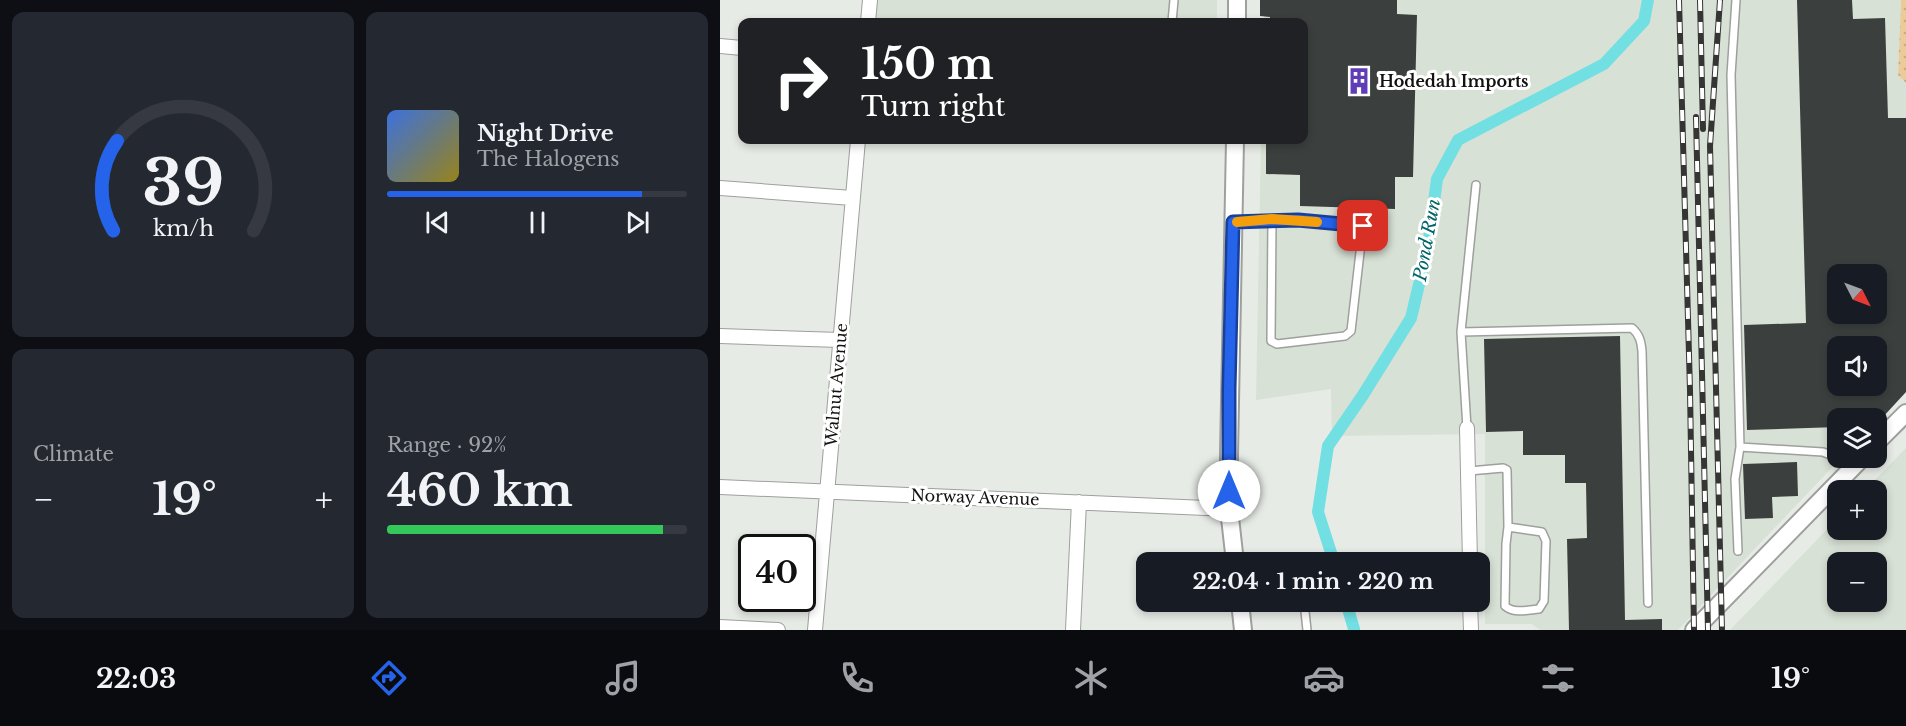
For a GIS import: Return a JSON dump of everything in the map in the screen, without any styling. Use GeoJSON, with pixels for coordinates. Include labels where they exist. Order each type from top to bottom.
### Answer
{"type":"FeatureCollection","features":[{"type":"Feature","properties":{"kind":"street"},"geometry":{"type":"LineString","coordinates":[[868,18],[870,0]]}},
{"type":"Feature","properties":{"kind":"street"},"geometry":{"type":"LineString","coordinates":[[1237,0],[1237,18]]}},
{"type":"Feature","properties":{"kind":"street"},"geometry":{"type":"LineString","coordinates":[[720,46],[738,48]]}},
{"type":"Feature","properties":{"kind":"street","name":"Walnut Avenue"},"geometry":{"type":"LineString","coordinates":[[815,630],[858,144]]}},
{"type":"Feature","properties":{"kind":"street"},"geometry":{"type":"LineString","coordinates":[[1234,552],[1229,509],[1229,389],[1235,144]]}},
{"type":"Feature","properties":{"kind":"street"},"geometry":{"type":"LineString","coordinates":[[720,188],[852,198]]}},
{"type":"Feature","properties":{"kind":"street"},"geometry":{"type":"LineString","coordinates":[[720,336],[840,340]]}},
{"type":"Feature","properties":{"kind":"street"},"geometry":{"type":"LineString","coordinates":[[1887,432],[1906,413]]}},
{"type":"Feature","properties":{"kind":"street"},"geometry":{"type":"LineString","coordinates":[[1467,428],[1470,552]]}},
{"type":"Feature","properties":{"kind":"street"},"geometry":{"type":"LineString","coordinates":[[1694,630],[1852,468]]}},
{"type":"Feature","properties":{"kind":"street","name":"Norway Avenue"},"geometry":{"type":"LineString","coordinates":[[720,487],[1229,509]]}},
{"type":"Feature","properties":{"kind":"street"},"geometry":{"type":"LineString","coordinates":[[1073,630],[1079,502]]}},
{"type":"Feature","properties":{"kind":"street"},"geometry":{"type":"LineString","coordinates":[[1241,612],[1243,630]]}},
{"type":"Feature","properties":{"kind":"street"},"geometry":{"type":"LineString","coordinates":[[1470,612],[1471,630]]}},
{"type":"Feature","properties":{"kind":"street"},"geometry":{"type":"LineString","coordinates":[[720,627],[778,630]]}},
{"type":"Feature","properties":{"kind":"lane"},"geometry":{"type":"LineString","coordinates":[[1172,18],[1173,0]]}},
{"type":"Feature","properties":{"kind":"lane"},"geometry":{"type":"LineString","coordinates":[[1736,0],[1731,75],[1740,447],[1735,479],[1738,550]]}},
{"type":"Feature","properties":{"kind":"lane"},"geometry":{"type":"LineString","coordinates":[[1467,428],[1461,332],[1476,185]]}},
{"type":"Feature","properties":{"kind":"lane"},"geometry":{"type":"LineString","coordinates":[[1233,222],[1272,219],[1363,226],[1351,331],[1345,336],[1277,344],[1271,341],[1272,219]]}},
{"type":"Feature","properties":{"kind":"lane"},"geometry":{"type":"LineString","coordinates":[[1461,332],[1632,328],[1636,331],[1640,338],[1642,351],[1648,603]]}},
{"type":"Feature","properties":{"kind":"lane"},"geometry":{"type":"LineString","coordinates":[[1740,447],[1827,453]]}},
{"type":"Feature","properties":{"kind":"lane"},"geometry":{"type":"LineString","coordinates":[[1469,471],[1503,468],[1507,470],[1508,529],[1505,606],[1509,610],[1539,609],[1544,601],[1546,541],[1542,532],[1508,529]]}},
{"type":"Feature","properties":{"kind":"lane"},"geometry":{"type":"LineString","coordinates":[[1305,612],[1307,630]]}},
{"type":"Feature","properties":{"kind":"shaded area"},"geometry":{"type":"Polygon","coordinates":[[[872,0],[1217,0],[1217,18],[870,18],[872,0]]]}},
{"type":"Feature","properties":{"kind":"shaded area"},"geometry":{"type":"Polygon","coordinates":[[[1264,0],[1901,0],[1898,75],[1906,83],[1906,389],[1887,409],[1827,408],[1827,468],[1832,468],[1678,630],[1540,630],[1532,624],[1485,624],[1485,612],[1490,612],[1490,552],[1485,552],[1485,434],[1332,436],[1331,389],[1256,400],[1261,144],[1308,144],[1308,18],[1264,18],[1264,0]]]}},
{"type":"Feature","properties":{"kind":"shaded area"},"geometry":{"type":"Polygon","coordinates":[[[1901,0],[1906,0],[1906,83],[1898,75],[1901,0]]]}},
{"type":"Feature","properties":{"kind":"shaded area"},"geometry":{"type":"Polygon","coordinates":[[[1906,448],[1906,630],[1730,630],[1827,529],[1827,540],[1887,540],[1887,480],[1875,480],[1906,448]]]}},
{"type":"Feature","properties":{"kind":"building","name":"Hodedah Imports"},"geometry":{"type":"Polygon","coordinates":[[[1260,0],[1397,0],[1397,14],[1417,15],[1413,177],[1395,177],[1395,209],[1300,206],[1300,175],[1266,174],[1266,144],[1308,144],[1308,18],[1260,16],[1260,0]]]}},
{"type":"Feature","properties":{"kind":"building"},"geometry":{"type":"Polygon","coordinates":[[[1797,0],[1852,0],[1853,19],[1885,18],[1888,118],[1906,118],[1906,392],[1887,413],[1887,408],[1827,408],[1827,427],[1747,430],[1744,325],[1806,323],[1797,0]]]}},
{"type":"Feature","properties":{"kind":"building"},"geometry":{"type":"Polygon","coordinates":[[[1620,336],[1625,620],[1662,619],[1662,630],[1569,630],[1567,539],[1587,538],[1586,483],[1565,483],[1565,455],[1523,455],[1523,431],[1486,432],[1484,339],[1620,336]]]}},
{"type":"Feature","properties":{"kind":"building"},"geometry":{"type":"Polygon","coordinates":[[[1797,462],[1798,496],[1772,497],[1773,518],[1745,519],[1743,464],[1797,462]]]}},
{"type":"Feature","properties":{"kind":"waterway","name":"Pond Run"},"geometry":{"type":"LineString","coordinates":[[1331,552],[1318,512],[1328,446],[1411,318],[1428,247],[1437,179],[1458,140],[1604,64],[1644,21],[1648,0]]}},
{"type":"Feature","properties":{"kind":"waterway","name":"Pond Run"},"geometry":{"type":"LineString","coordinates":[[1349,612],[1354,629]]}},
{"type":"Feature","properties":{"kind":"railway"},"geometry":{"type":"LineString","coordinates":[[1679,0],[1694,630]]}},
{"type":"Feature","properties":{"kind":"railway"},"geometry":{"type":"LineString","coordinates":[[1700,0],[1703,129]]}},
{"type":"Feature","properties":{"kind":"railway"},"geometry":{"type":"LineString","coordinates":[[1720,0],[1710,146],[1722,630]]}},
{"type":"Feature","properties":{"kind":"railway"},"geometry":{"type":"LineString","coordinates":[[1696,117],[1708,630]]}},
{"type":"Feature","properties":{"kind":"slow traffic"},"geometry":{"type":"LineString","coordinates":[[1237,222],[1272,219],[1317,222]]}},
{"type":"Feature","properties":{"kind":"place","name":"Hodedah Imports"},"geometry":{"type":"Point","coordinates":[1359,81]}},
{"type":"Feature","properties":{"kind":"route"},"geometry":{"type":"LineString","coordinates":[[1229,491],[1233,222],[1272,219],[1363,226]]}}]}
